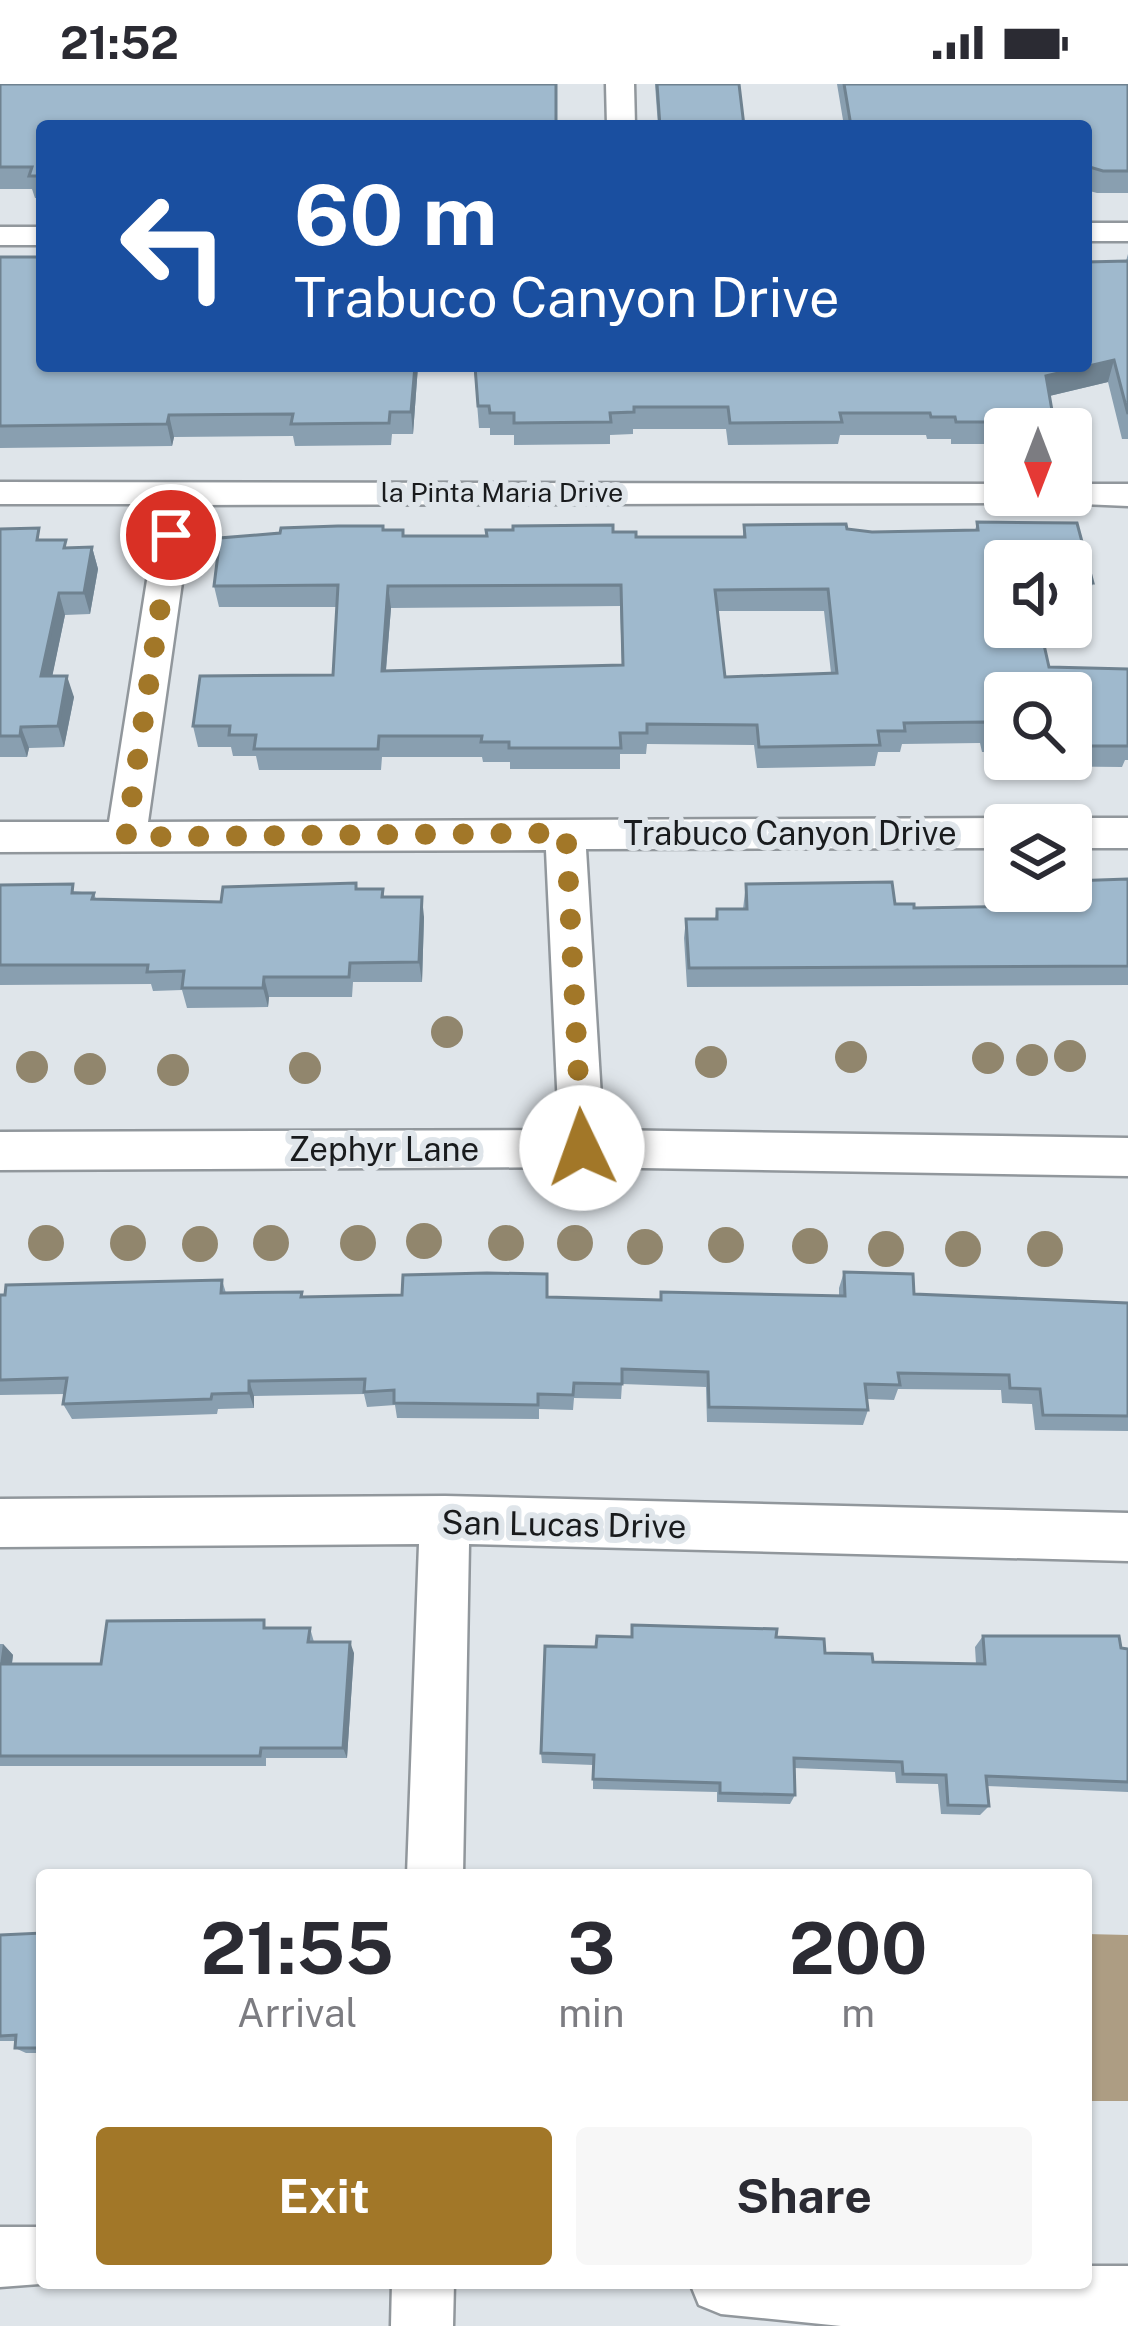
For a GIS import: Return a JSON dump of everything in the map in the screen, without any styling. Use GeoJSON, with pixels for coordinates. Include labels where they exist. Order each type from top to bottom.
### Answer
{"type":"FeatureCollection","features":[{"type":"Feature","properties":{"kind":"street"},"geometry":{"type":"LineString","coordinates":[[620,84],[622,120]]}},
{"type":"Feature","properties":{"kind":"street"},"geometry":{"type":"LineString","coordinates":[[1092,232],[1128,232]]}},
{"type":"Feature","properties":{"kind":"street"},"geometry":{"type":"LineString","coordinates":[[0,236],[36,236]]}},
{"type":"Feature","properties":{"kind":"street"},"geometry":{"type":"LineString","coordinates":[[126,837],[178,492]]}},
{"type":"Feature","properties":{"kind":"street","name":"la Pinta Maria Drive"},"geometry":{"type":"LineString","coordinates":[[0,493],[984,495]]}},
{"type":"Feature","properties":{"kind":"street"},"geometry":{"type":"LineString","coordinates":[[1092,495],[1128,495]]}},
{"type":"Feature","properties":{"kind":"street"},"geometry":{"type":"LineString","coordinates":[[566,833],[582,1148]]}},
{"type":"Feature","properties":{"kind":"street","name":"Trabuco Canyon Drive"},"geometry":{"type":"LineString","coordinates":[[0,837],[984,833]]}},
{"type":"Feature","properties":{"kind":"street"},"geometry":{"type":"LineString","coordinates":[[1092,833],[1128,833]]}},
{"type":"Feature","properties":{"kind":"street","name":"Zephyr Lane"},"geometry":{"type":"LineString","coordinates":[[0,1151],[582,1148],[1128,1157]]}},
{"type":"Feature","properties":{"kind":"street"},"geometry":{"type":"LineString","coordinates":[[435,1869],[445,1520]]}},
{"type":"Feature","properties":{"kind":"street","name":"San Lucas Drive"},"geometry":{"type":"LineString","coordinates":[[0,1523],[445,1520],[1128,1538]]}},
{"type":"Feature","properties":{"kind":"street"},"geometry":{"type":"LineString","coordinates":[[0,2257],[36,2257]]}},
{"type":"Feature","properties":{"kind":"street"},"geometry":{"type":"LineString","coordinates":[[422,2326],[423,2289]]}},
{"type":"Feature","properties":{"kind":"street"},"geometry":{"type":"LineString","coordinates":[[780,2289],[859,2297],[1128,2297]]}},
{"type":"Feature","properties":{"kind":"shaded area"},"geometry":{"type":"Polygon","coordinates":[[[1092,1934],[1128,1935],[1128,2101],[1092,2101],[1092,1934]]]}},
{"type":"Feature","properties":{"kind":"building"},"geometry":{"type":"Polygon","coordinates":[[[0,84],[556,84],[556,120],[36,120],[36,176],[29,176],[32,167],[0,167],[0,84]]]}},
{"type":"Feature","properties":{"kind":"building"},"geometry":{"type":"Polygon","coordinates":[[[657,84],[739,84],[743,120],[660,120],[657,84]]]}},
{"type":"Feature","properties":{"kind":"building"},"geometry":{"type":"Polygon","coordinates":[[[844,84],[1128,84],[1128,171],[1092,168],[1092,120],[850,120],[844,84]]]}},
{"type":"Feature","properties":{"kind":"building"},"geometry":{"type":"Polygon","coordinates":[[[0,257],[36,257],[36,372],[414,372],[411,412],[390,412],[389,423],[291,424],[293,414],[169,415],[167,424],[0,426],[0,257]]]}},
{"type":"Feature","properties":{"kind":"building"},"geometry":{"type":"Polygon","coordinates":[[[1128,261],[1128,414],[1114,360],[1092,365],[1092,262],[1128,261]]]}},
{"type":"Feature","properties":{"kind":"building"},"geometry":{"type":"Polygon","coordinates":[[[475,372],[1063,372],[1046,376],[1052,408],[984,408],[984,422],[956,422],[955,417],[931,417],[930,413],[840,413],[842,422],[730,423],[728,407],[634,407],[634,412],[610,413],[611,422],[514,423],[514,413],[490,413],[489,406],[478,406],[475,372]]]}},
{"type":"Feature","properties":{"kind":"building"},"geometry":{"type":"Polygon","coordinates":[[[977,522],[1077,523],[1082,540],[984,540],[984,648],[1045,648],[1049,667],[1128,669],[1128,746],[1092,746],[1092,672],[984,672],[984,722],[904,723],[905,731],[878,731],[880,745],[759,747],[757,725],[647,724],[647,733],[620,733],[621,748],[509,748],[509,742],[481,742],[482,736],[379,736],[378,749],[254,749],[256,735],[229,735],[230,726],[193,726],[200,676],[333,675],[338,585],[214,586],[220,538],[280,533],[281,528],[338,526],[383,526],[383,530],[403,530],[403,536],[487,536],[486,530],[513,530],[513,526],[613,525],[613,532],[636,532],[636,537],[745,537],[744,525],[846,524],[847,529],[978,530],[977,522]],[[621,585],[388,586],[382,671],[623,665],[621,585]],[[828,589],[715,590],[725,677],[837,673],[828,589]]]}},
{"type":"Feature","properties":{"kind":"building"},"geometry":{"type":"Polygon","coordinates":[[[39,528],[37,540],[66,540],[64,548],[92,547],[84,593],[59,593],[41,676],[67,676],[58,726],[21,727],[20,736],[0,736],[0,529],[39,528]]]}},
{"type":"Feature","properties":{"kind":"building"},"geometry":{"type":"Polygon","coordinates":[[[1128,879],[1128,966],[689,968],[686,919],[717,919],[717,909],[747,909],[746,884],[892,882],[895,904],[914,904],[914,908],[1092,912],[1092,880],[1128,879]]]}},
{"type":"Feature","properties":{"kind":"building"},"geometry":{"type":"Polygon","coordinates":[[[356,883],[356,889],[383,889],[382,897],[422,897],[419,962],[350,963],[349,977],[264,977],[263,988],[182,988],[184,971],[147,972],[148,965],[0,965],[0,885],[73,884],[72,893],[94,893],[92,899],[221,902],[223,887],[356,883]]]}},
{"type":"Feature","properties":{"kind":"building"},"geometry":{"type":"Polygon","coordinates":[[[844,1272],[913,1274],[914,1294],[1128,1303],[1128,1416],[1043,1415],[1040,1389],[1010,1388],[1009,1375],[898,1373],[900,1385],[865,1384],[868,1410],[709,1407],[708,1372],[622,1369],[622,1384],[574,1383],[573,1395],[538,1394],[538,1405],[394,1403],[394,1390],[364,1392],[365,1379],[249,1381],[249,1393],[212,1394],[211,1399],[63,1404],[67,1378],[0,1380],[0,1295],[5,1295],[6,1285],[222,1280],[221,1293],[402,1295],[403,1275],[547,1274],[547,1297],[661,1300],[661,1292],[845,1296],[844,1272]]]}},
{"type":"Feature","properties":{"kind":"building"},"geometry":{"type":"Polygon","coordinates":[[[264,1620],[264,1628],[310,1628],[308,1642],[350,1642],[343,1748],[261,1748],[260,1756],[0,1756],[0,1664],[101,1664],[107,1621],[264,1620]]]}},
{"type":"Feature","properties":{"kind":"building"},"geometry":{"type":"Polygon","coordinates":[[[632,1625],[777,1629],[776,1637],[824,1639],[825,1653],[872,1654],[873,1662],[985,1664],[983,1636],[1119,1636],[1121,1648],[1128,1649],[1128,1782],[986,1776],[989,1806],[948,1805],[946,1775],[903,1774],[902,1762],[794,1758],[795,1795],[720,1793],[720,1783],[593,1779],[594,1755],[541,1753],[545,1646],[596,1647],[597,1636],[632,1637],[632,1625]]]}},
{"type":"Feature","properties":{"kind":"building"},"geometry":{"type":"Polygon","coordinates":[[[36,1933],[36,2048],[15,2048],[16,2035],[0,2036],[0,1935],[36,1933]]]}},
{"type":"Feature","properties":{"kind":"route"},"geometry":{"type":"LineString","coordinates":[[171,535],[126,837],[566,833],[582,1148]]}}]}
